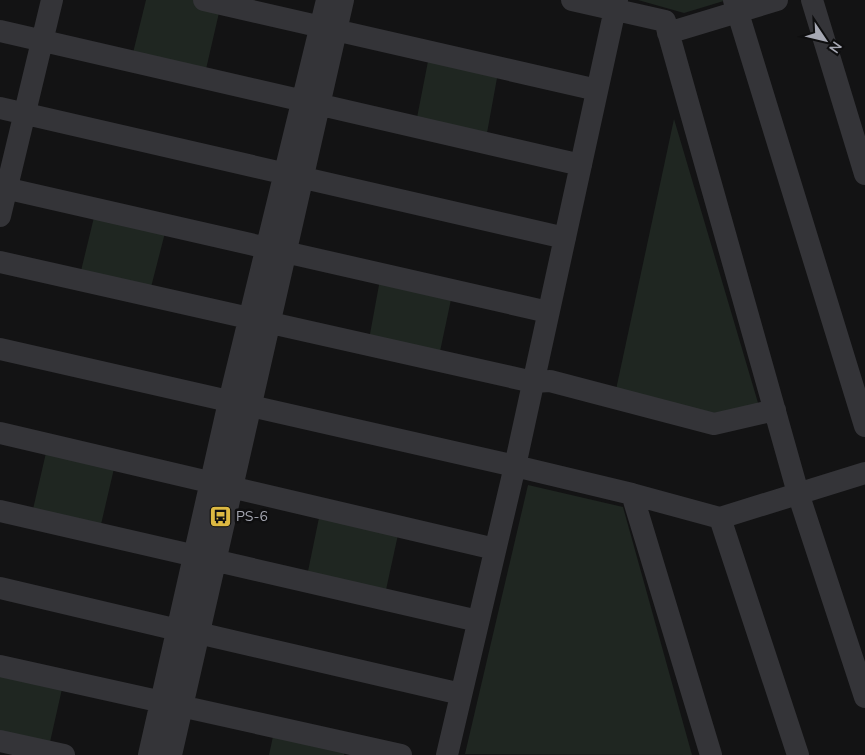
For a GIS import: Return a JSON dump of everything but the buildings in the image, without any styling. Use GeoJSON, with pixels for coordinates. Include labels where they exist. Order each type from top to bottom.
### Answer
{"type":"FeatureCollection","features":[{"type":"Feature","properties":{"kind":"street"},"geometry":{"type":"LineString","coordinates":[[0,216],[3,188],[25,113],[52,0]]}},
{"type":"Feature","properties":{"kind":"street"},"geometry":{"type":"LineString","coordinates":[[204,0],[597,90]]}},
{"type":"Feature","properties":{"kind":"street"},"geometry":{"type":"LineString","coordinates":[[171,755],[172,704],[239,404],[328,28],[327,0]]}},
{"type":"Feature","properties":{"kind":"street"},"geometry":{"type":"LineString","coordinates":[[328,28],[343,0]]}},
{"type":"Feature","properties":{"kind":"street"},"geometry":{"type":"LineString","coordinates":[[572,0],[616,5],[665,21],[798,493],[865,697]]}},
{"type":"Feature","properties":{"kind":"street"},"geometry":{"type":"LineString","coordinates":[[668,33],[736,6],[777,0]]}},
{"type":"Feature","properties":{"kind":"street"},"geometry":{"type":"LineString","coordinates":[[812,0],[865,174]]}},
{"type":"Feature","properties":{"kind":"street"},"geometry":{"type":"LineString","coordinates":[[447,755],[515,466],[616,5]]}},
{"type":"Feature","properties":{"kind":"street"},"geometry":{"type":"LineString","coordinates":[[736,6],[865,426]]}},
{"type":"Feature","properties":{"kind":"street"},"geometry":{"type":"LineString","coordinates":[[0,31],[581,166]]}},
{"type":"Feature","properties":{"kind":"street"},"geometry":{"type":"LineString","coordinates":[[0,108],[565,238]]}},
{"type":"Feature","properties":{"kind":"street"},"geometry":{"type":"LineString","coordinates":[[3,188],[548,312]]}},
{"type":"Feature","properties":{"kind":"street"},"geometry":{"type":"LineString","coordinates":[[0,262],[533,382],[550,381],[714,424],[775,410]]}},
{"type":"Feature","properties":{"kind":"street"},"geometry":{"type":"LineString","coordinates":[[0,349],[515,466],[632,494],[720,518],[865,473]]}},
{"type":"Feature","properties":{"kind":"street"},"geometry":{"type":"LineString","coordinates":[[0,433],[495,549]]}},
{"type":"Feature","properties":{"kind":"street"},"geometry":{"type":"LineString","coordinates":[[632,494],[712,755]]}},
{"type":"Feature","properties":{"kind":"street"},"geometry":{"type":"LineString","coordinates":[[0,511],[478,620]]}},
{"type":"Feature","properties":{"kind":"street"},"geometry":{"type":"LineString","coordinates":[[720,518],[798,755]]}},
{"type":"Feature","properties":{"kind":"street"},"geometry":{"type":"LineString","coordinates":[[0,588],[461,694]]}},
{"type":"Feature","properties":{"kind":"street"},"geometry":{"type":"LineString","coordinates":[[0,666],[401,755]]}},
{"type":"Feature","properties":{"kind":"street"},"geometry":{"type":"LineString","coordinates":[[149,755],[172,704]]}},
{"type":"Feature","properties":{"kind":"street"},"geometry":{"type":"LineString","coordinates":[[0,741],[64,755]]}},
{"type":"Feature","properties":{"kind":"shaded area"},"geometry":{"type":"Polygon","coordinates":[[[146,0],[204,0],[221,4],[204,78],[131,61],[146,0]]]}},
{"type":"Feature","properties":{"kind":"shaded area"},"geometry":{"type":"Polygon","coordinates":[[[638,0],[727,0],[684,13],[638,0]]]}},
{"type":"Feature","properties":{"kind":"shaded area"},"geometry":{"type":"Polygon","coordinates":[[[430,51],[499,67],[485,144],[415,128],[430,51]]]}},
{"type":"Feature","properties":{"kind":"shaded area"},"geometry":{"type":"Polygon","coordinates":[[[674,119],[761,413],[714,424],[614,399],[674,119]]]}},
{"type":"Feature","properties":{"kind":"shaded area"},"geometry":{"type":"Polygon","coordinates":[[[96,209],[167,225],[149,295],[79,279],[96,209]]]}},
{"type":"Feature","properties":{"kind":"shaded area"},"geometry":{"type":"Polygon","coordinates":[[[381,274],[453,290],[438,361],[368,345],[381,274]]]}},
{"type":"Feature","properties":{"kind":"shaded area"},"geometry":{"type":"Polygon","coordinates":[[[48,444],[116,460],[99,533],[31,518],[48,444]]]}},
{"type":"Feature","properties":{"kind":"shaded area"},"geometry":{"type":"Polygon","coordinates":[[[528,485],[623,507],[692,755],[465,754],[528,485]]]}},
{"type":"Feature","properties":{"kind":"shaded area"},"geometry":{"type":"Polygon","coordinates":[[[321,508],[399,530],[384,599],[306,581],[321,508]]]}},
{"type":"Feature","properties":{"kind":"shaded area"},"geometry":{"type":"Polygon","coordinates":[[[0,669],[64,680],[48,751],[0,741],[0,669]]]}},
{"type":"Feature","properties":{"kind":"shaded area"},"geometry":{"type":"Polygon","coordinates":[[[275,727],[346,743],[344,755],[269,755],[275,727]]]}},
{"type":"Feature","properties":{"kind":"place","name":"PS-6"},"geometry":{"type":"Point","coordinates":[220,516]}}]}
